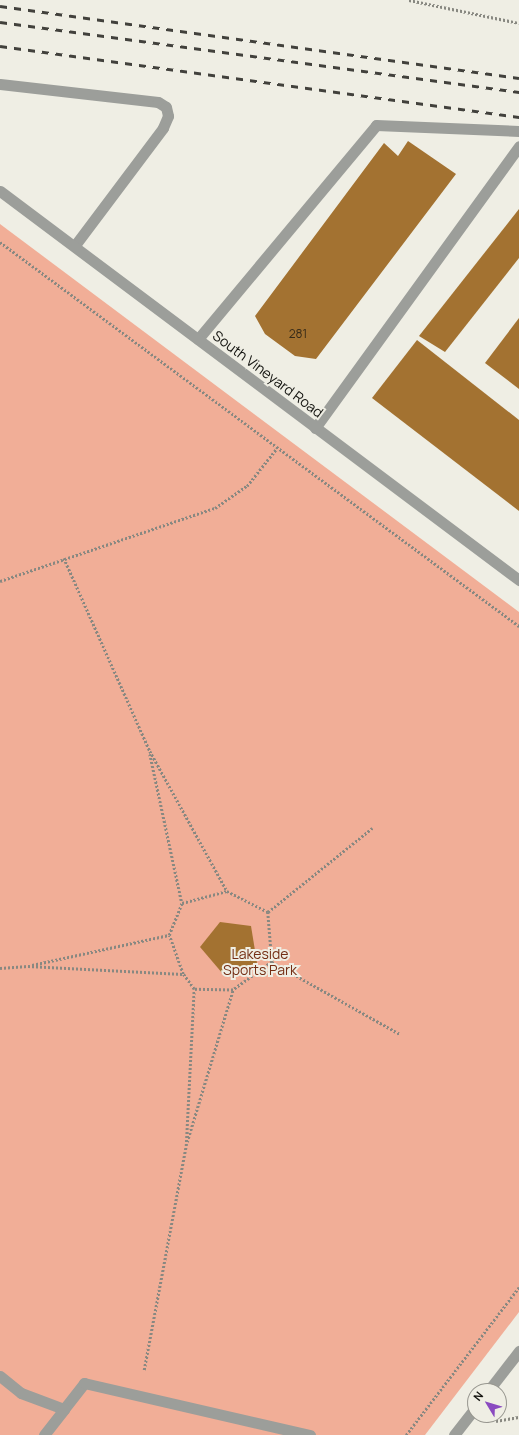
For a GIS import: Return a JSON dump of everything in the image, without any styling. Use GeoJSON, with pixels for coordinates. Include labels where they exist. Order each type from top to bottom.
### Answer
{"type":"FeatureCollection","features":[{"type":"Feature","properties":{"kind":"street"},"geometry":{"type":"LineString","coordinates":[[0,84],[42,87],[114,99],[158,102],[166,107],[168,116],[163,128],[75,245]]}},
{"type":"Feature","properties":{"kind":"street"},"geometry":{"type":"LineString","coordinates":[[198,338],[376,125],[519,131]]}},
{"type":"Feature","properties":{"kind":"street"},"geometry":{"type":"LineString","coordinates":[[315,428],[519,146]]}},
{"type":"Feature","properties":{"kind":"street","name":"South Vineyard Road"},"geometry":{"type":"LineString","coordinates":[[0,190],[519,580]]}},
{"type":"Feature","properties":{"kind":"street"},"geometry":{"type":"LineString","coordinates":[[494,1383],[519,1351]]}},
{"type":"Feature","properties":{"kind":"street"},"geometry":{"type":"LineString","coordinates":[[0,1376],[21,1393],[64,1409]]}},
{"type":"Feature","properties":{"kind":"street"},"geometry":{"type":"LineString","coordinates":[[44,1435],[84,1384],[310,1435]]}},
{"type":"Feature","properties":{"kind":"street"},"geometry":{"type":"LineString","coordinates":[[454,1435],[467,1418]]}},
{"type":"Feature","properties":{"kind":"path"},"geometry":{"type":"LineString","coordinates":[[408,0],[519,23]]}},
{"type":"Feature","properties":{"kind":"path"},"geometry":{"type":"LineString","coordinates":[[0,242],[519,626]]}},
{"type":"Feature","properties":{"kind":"path"},"geometry":{"type":"LineString","coordinates":[[0,581],[64,558],[215,508],[247,486],[277,448]]}},
{"type":"Feature","properties":{"kind":"path"},"geometry":{"type":"LineString","coordinates":[[64,558],[150,751],[227,891],[268,912]]}},
{"type":"Feature","properties":{"kind":"path"},"geometry":{"type":"LineString","coordinates":[[150,751],[182,903],[169,935],[183,974],[194,989],[186,1146]]}},
{"type":"Feature","properties":{"kind":"path"},"geometry":{"type":"LineString","coordinates":[[268,912],[372,828]]}},
{"type":"Feature","properties":{"kind":"path"},"geometry":{"type":"LineString","coordinates":[[182,903],[227,891]]}},
{"type":"Feature","properties":{"kind":"path"},"geometry":{"type":"LineString","coordinates":[[268,912],[272,962]]}},
{"type":"Feature","properties":{"kind":"path"},"geometry":{"type":"LineString","coordinates":[[28,966],[169,935]]}},
{"type":"Feature","properties":{"kind":"path"},"geometry":{"type":"LineString","coordinates":[[194,989],[233,990],[272,962]]}},
{"type":"Feature","properties":{"kind":"path"},"geometry":{"type":"LineString","coordinates":[[272,962],[400,1034]]}},
{"type":"Feature","properties":{"kind":"path"},"geometry":{"type":"LineString","coordinates":[[0,968],[28,966],[183,974]]}},
{"type":"Feature","properties":{"kind":"path"},"geometry":{"type":"LineString","coordinates":[[144,1370],[186,1146],[233,990]]}},
{"type":"Feature","properties":{"kind":"path"},"geometry":{"type":"LineString","coordinates":[[406,1435],[519,1288]]}},
{"type":"Feature","properties":{"kind":"path"},"geometry":{"type":"LineString","coordinates":[[507,1419],[519,1417]]}},
{"type":"Feature","properties":{"kind":"green space","name":"Lakeside Sports Park"},"geometry":{"type":"Polygon","coordinates":[[[0,224],[519,612],[519,1312],[425,1435],[0,1435],[0,224]]]}},
{"type":"Feature","properties":{"kind":"building"},"geometry":{"type":"Polygon","coordinates":[[[408,141],[456,174],[316,359],[295,356],[265,334],[255,316],[384,143],[398,156],[408,141]]]}},
{"type":"Feature","properties":{"kind":"building"},"geometry":{"type":"Polygon","coordinates":[[[519,209],[519,258],[445,352],[419,336],[519,209]]]}},
{"type":"Feature","properties":{"kind":"building"},"geometry":{"type":"Polygon","coordinates":[[[519,318],[519,389],[485,363],[519,318]]]}},
{"type":"Feature","properties":{"kind":"building"},"geometry":{"type":"Polygon","coordinates":[[[417,340],[519,420],[519,511],[372,398],[417,340]]]}},
{"type":"Feature","properties":{"kind":"building"},"geometry":{"type":"Polygon","coordinates":[[[220,922],[251,926],[257,963],[223,974],[200,947],[220,922]]]}},
{"type":"Feature","properties":{"kind":"railway"},"geometry":{"type":"LineString","coordinates":[[0,6],[519,78]]}},
{"type":"Feature","properties":{"kind":"railway"},"geometry":{"type":"LineString","coordinates":[[0,22],[519,92]]}},
{"type":"Feature","properties":{"kind":"railway"},"geometry":{"type":"LineString","coordinates":[[0,46],[519,117]]}}]}
